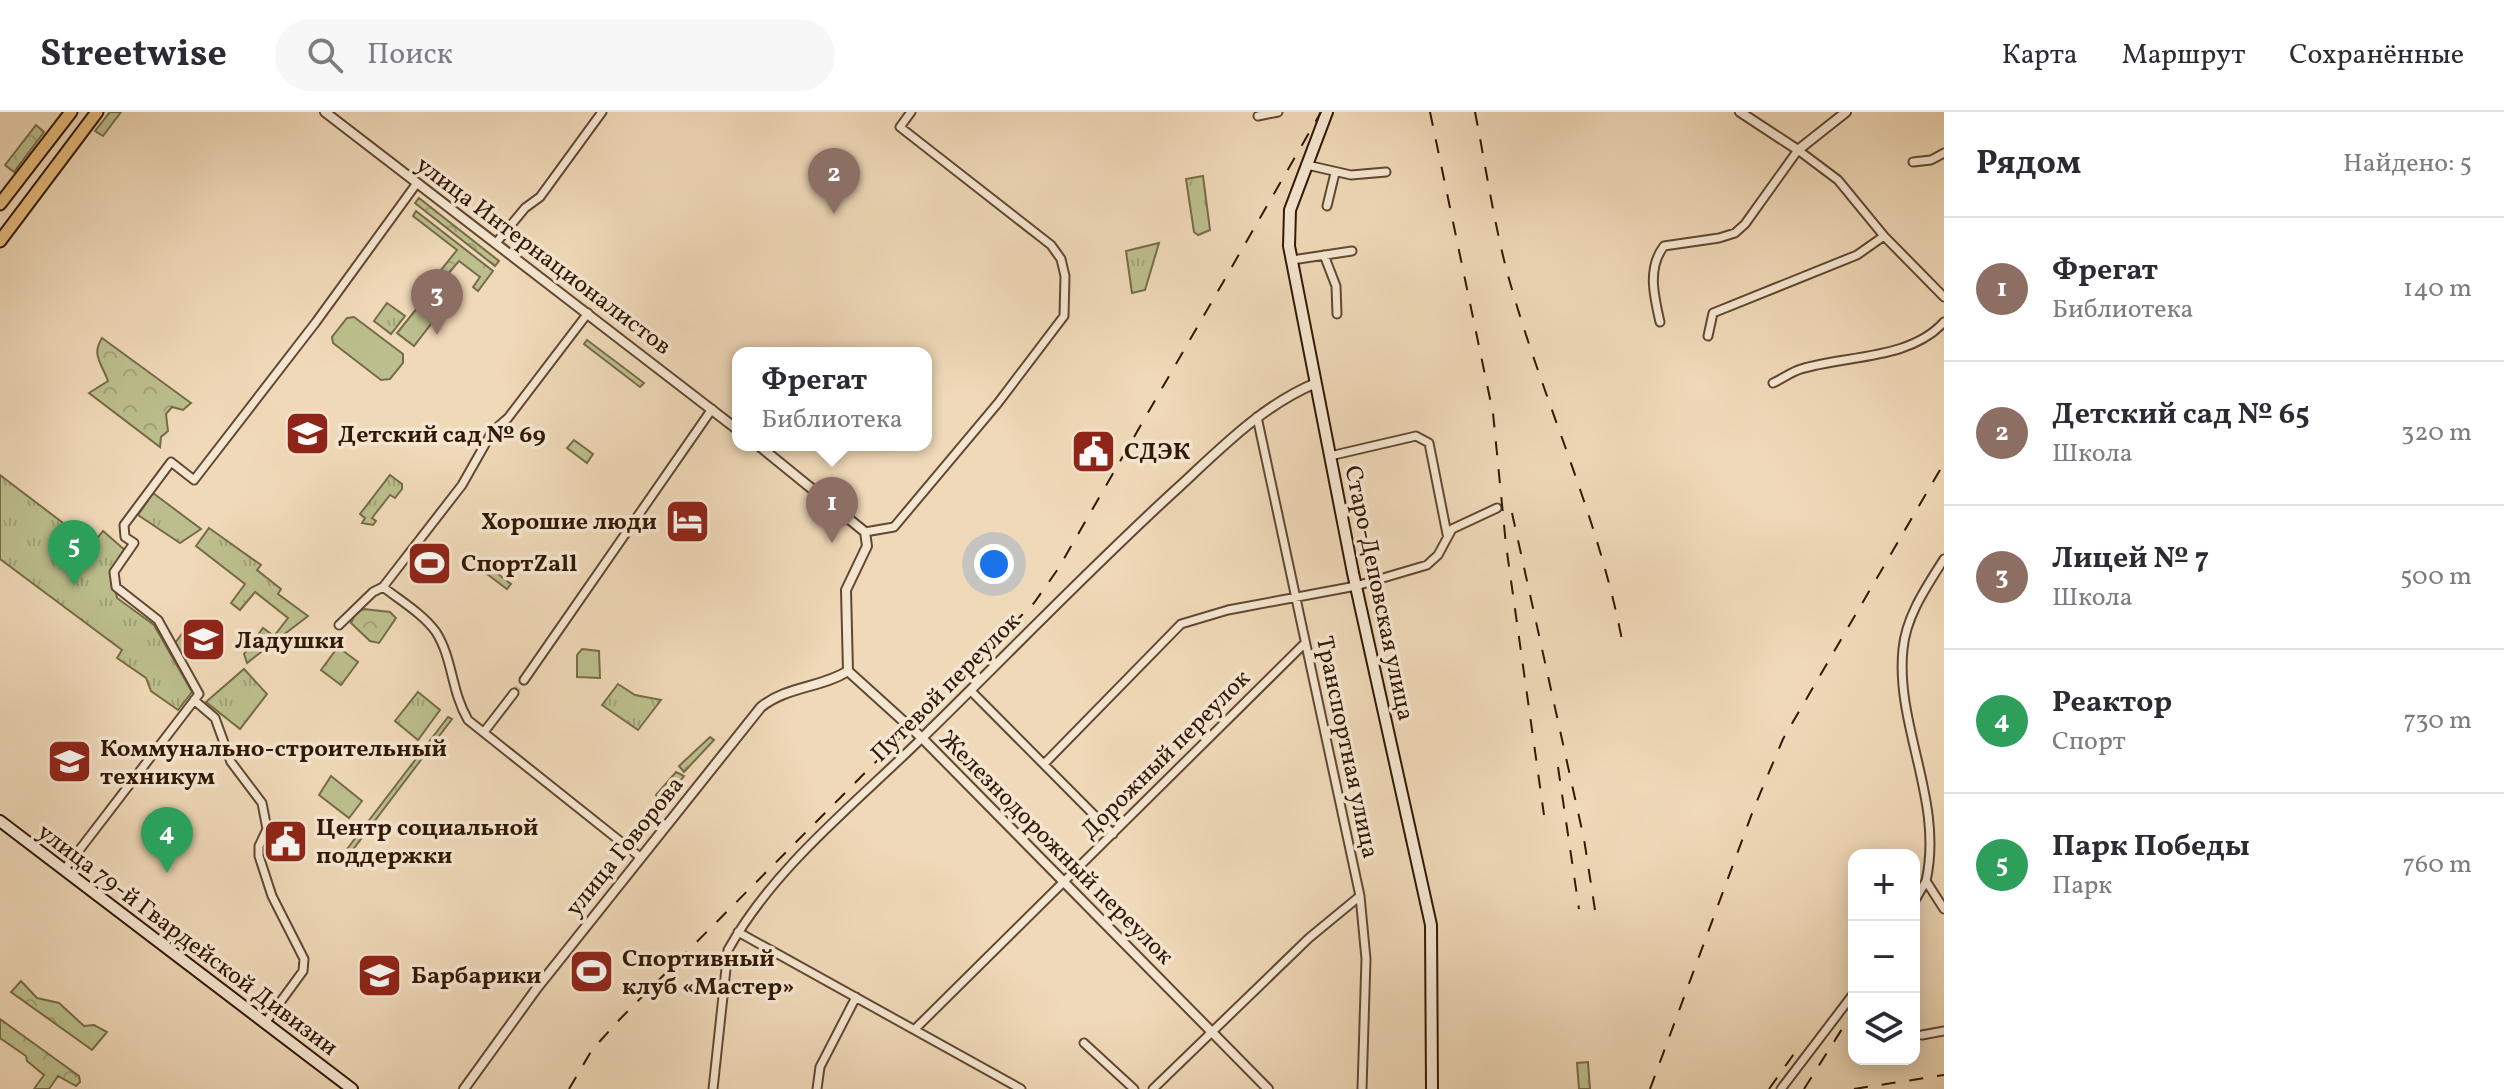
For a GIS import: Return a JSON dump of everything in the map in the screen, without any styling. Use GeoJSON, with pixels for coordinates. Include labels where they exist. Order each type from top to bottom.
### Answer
{"type":"FeatureCollection","features":[{"type":"Feature","properties":{"kind":"main road"},"geometry":{"type":"LineString","coordinates":[[0,241],[97,112]]}},
{"type":"Feature","properties":{"kind":"main road","name":"Старо-Деповская улица"},"geometry":{"type":"LineString","coordinates":[[1327,112],[1290,210],[1292,260],[1356,586],[1431,925],[1432,1089]]}},
{"type":"Feature","properties":{"kind":"main road"},"geometry":{"type":"LineString","coordinates":[[0,204],[70,113],[86,127]]}},
{"type":"Feature","properties":{"kind":"main road","name":"улица 79-й Гвардейской Дивизии"},"geometry":{"type":"LineString","coordinates":[[0,821],[352,1089]]}},
{"type":"Feature","properties":{"kind":"street","name":"улица Интернационалистов"},"geometry":{"type":"LineString","coordinates":[[325,112],[732,425]]}},
{"type":"Feature","properties":{"kind":"street"},"geometry":{"type":"LineString","coordinates":[[496,243],[525,208],[540,197],[602,112]]}},
{"type":"Feature","properties":{"kind":"street"},"geometry":{"type":"LineString","coordinates":[[865,532],[894,527],[998,403],[1064,316],[1065,276],[1061,259],[1051,245],[900,127],[911,112]]}},
{"type":"Feature","properties":{"kind":"street"},"geometry":{"type":"LineString","coordinates":[[1258,116],[1278,112]]}},
{"type":"Feature","properties":{"kind":"street"},"geometry":{"type":"LineString","coordinates":[[1740,112],[1838,180],[1884,236],[1944,297]]}},
{"type":"Feature","properties":{"kind":"street"},"geometry":{"type":"LineString","coordinates":[[1660,322],[1652,287],[1657,256],[1664,246],[1735,233],[1745,224],[1798,150],[1840,113]]}},
{"type":"Feature","properties":{"kind":"street"},"geometry":{"type":"LineString","coordinates":[[1913,162],[1931,160],[1944,153]]}},
{"type":"Feature","properties":{"kind":"street"},"geometry":{"type":"LineString","coordinates":[[1307,165],[1335,173],[1386,172]]}},
{"type":"Feature","properties":{"kind":"street"},"geometry":{"type":"LineString","coordinates":[[1327,206],[1335,173]]}},
{"type":"Feature","properties":{"kind":"street"},"geometry":{"type":"LineString","coordinates":[[64,870],[199,694],[158,620],[116,587],[114,572],[134,543],[125,537],[124,525],[171,462],[194,480],[316,322],[417,183]]}},
{"type":"Feature","properties":{"kind":"street"},"geometry":{"type":"LineString","coordinates":[[1708,336],[1713,313],[1857,255],[1884,236]]}},
{"type":"Feature","properties":{"kind":"street"},"geometry":{"type":"LineString","coordinates":[[1292,260],[1352,251]]}},
{"type":"Feature","properties":{"kind":"street"},"geometry":{"type":"LineString","coordinates":[[1324,255],[1336,286],[1337,314]]}},
{"type":"Feature","properties":{"kind":"street"},"geometry":{"type":"LineString","coordinates":[[339,625],[373,592],[383,587],[462,485],[492,432],[508,418],[588,313]]}},
{"type":"Feature","properties":{"kind":"street"},"geometry":{"type":"LineString","coordinates":[[1773,383],[1800,369],[1909,344],[1935,332],[1944,322]]}},
{"type":"Feature","properties":{"kind":"street","name":"Путевой переулок"},"geometry":{"type":"LineString","coordinates":[[713,1089],[728,950],[757,902],[1143,519],[1257,417],[1281,399],[1316,383]]}},
{"type":"Feature","properties":{"kind":"street"},"geometry":{"type":"LineString","coordinates":[[524,680],[712,409]]}},
{"type":"Feature","properties":{"kind":"street","name":"Транспортная улица"},"geometry":{"type":"LineString","coordinates":[[1257,417],[1360,896],[1366,959],[1362,1089]]}},
{"type":"Feature","properties":{"kind":"street"},"geometry":{"type":"LineString","coordinates":[[1044,764],[1181,624],[1228,610],[1356,586],[1427,565],[1438,555],[1447,534],[1429,443],[1416,436],[1330,456]]}},
{"type":"Feature","properties":{"kind":"street"},"geometry":{"type":"LineString","coordinates":[[765,451],[865,532],[867,546],[846,590],[848,671]]}},
{"type":"Feature","properties":{"kind":"street"},"geometry":{"type":"LineString","coordinates":[[1447,534],[1497,508]]}},
{"type":"Feature","properties":{"kind":"street"},"geometry":{"type":"LineString","coordinates":[[1920,892],[1933,854],[1932,824],[1903,676],[1903,647],[1910,621],[1944,559]]}},
{"type":"Feature","properties":{"kind":"street"},"geometry":{"type":"LineString","coordinates":[[383,587],[428,622],[437,634],[450,669],[456,699],[468,720],[640,857]]}},
{"type":"Feature","properties":{"kind":"street","name":"Дорожный переулок"},"geometry":{"type":"LineString","coordinates":[[916,1028],[1305,643]]}},
{"type":"Feature","properties":{"kind":"street","name":"Железнодорожный переулок"},"geometry":{"type":"LineString","coordinates":[[848,671],[922,738],[1268,1089]]}},
{"type":"Feature","properties":{"kind":"street","name":"улица Говорова"},"geometry":{"type":"LineString","coordinates":[[464,1089],[516,1015],[761,707],[784,692],[838,677],[848,671]]}},
{"type":"Feature","properties":{"kind":"street"},"geometry":{"type":"LineString","coordinates":[[971,691],[1113,834]]}},
{"type":"Feature","properties":{"kind":"street"},"geometry":{"type":"LineString","coordinates":[[484,732],[514,693]]}},
{"type":"Feature","properties":{"kind":"street"},"geometry":{"type":"LineString","coordinates":[[194,700],[215,718],[231,762],[262,803],[267,829],[259,846],[259,856],[272,896],[304,959],[303,971],[265,1023]]}},
{"type":"Feature","properties":{"kind":"street"},"geometry":{"type":"LineString","coordinates":[[1926,881],[1944,909]]}},
{"type":"Feature","properties":{"kind":"street"},"geometry":{"type":"LineString","coordinates":[[1153,1089],[1209,1031],[1309,938],[1360,896]]}},
{"type":"Feature","properties":{"kind":"street"},"geometry":{"type":"LineString","coordinates":[[738,932],[916,1028],[1021,1089]]}},
{"type":"Feature","properties":{"kind":"street"},"geometry":{"type":"LineString","coordinates":[[817,1089],[820,1067],[856,997]]}},
{"type":"Feature","properties":{"kind":"street"},"geometry":{"type":"LineString","coordinates":[[1781,1089],[1848,1001]]}},
{"type":"Feature","properties":{"kind":"street"},"geometry":{"type":"LineString","coordinates":[[1922,1035],[1944,1031]]}},
{"type":"Feature","properties":{"kind":"street"},"geometry":{"type":"LineString","coordinates":[[1084,1043],[1134,1089]]}},
{"type":"Feature","properties":{"kind":"green space"},"geometry":{"type":"Polygon","coordinates":[[[110,112],[121,112],[103,136],[95,131],[110,112]]]}},
{"type":"Feature","properties":{"kind":"green space"},"geometry":{"type":"Polygon","coordinates":[[[36,125],[44,132],[14,172],[5,165],[36,125]]]}},
{"type":"Feature","properties":{"kind":"green space"},"geometry":{"type":"Polygon","coordinates":[[[1203,176],[1210,230],[1198,235],[1194,232],[1186,179],[1203,176]]]}},
{"type":"Feature","properties":{"kind":"green space"},"geometry":{"type":"Polygon","coordinates":[[[419,198],[499,261],[495,266],[415,203],[419,198]]]}},
{"type":"Feature","properties":{"kind":"green space"},"geometry":{"type":"Polygon","coordinates":[[[416,211],[493,271],[478,291],[473,287],[480,277],[459,261],[435,289],[429,285],[457,250],[413,216],[416,211]]]}},
{"type":"Feature","properties":{"kind":"green space"},"geometry":{"type":"Polygon","coordinates":[[[1159,243],[1145,290],[1132,293],[1126,251],[1159,243]]]}},
{"type":"Feature","properties":{"kind":"green space"},"geometry":{"type":"Polygon","coordinates":[[[422,302],[438,315],[414,346],[397,333],[422,302]]]}},
{"type":"Feature","properties":{"kind":"green space"},"geometry":{"type":"Polygon","coordinates":[[[387,303],[405,316],[391,334],[374,321],[387,303]]]}},
{"type":"Feature","properties":{"kind":"green space"},"geometry":{"type":"Polygon","coordinates":[[[354,317],[403,354],[403,363],[390,379],[381,380],[333,343],[332,337],[347,318],[354,317]]]}},
{"type":"Feature","properties":{"kind":"green space"},"geometry":{"type":"Polygon","coordinates":[[[102,338],[191,403],[183,410],[172,407],[166,414],[168,431],[161,437],[160,447],[89,393],[108,381],[97,355],[102,338]]]}},
{"type":"Feature","properties":{"kind":"green space"},"geometry":{"type":"Polygon","coordinates":[[[587,340],[644,383],[640,387],[584,344],[587,340]]]}},
{"type":"Feature","properties":{"kind":"green space"},"geometry":{"type":"Polygon","coordinates":[[[574,440],[593,454],[587,463],[567,448],[574,440]]]}},
{"type":"Feature","properties":{"kind":"green space"},"geometry":{"type":"Polygon","coordinates":[[[0,475],[92,545],[103,531],[126,551],[111,569],[117,598],[154,625],[192,692],[178,710],[151,691],[146,678],[117,658],[122,650],[0,559],[0,475]]]}},
{"type":"Feature","properties":{"kind":"green space"},"geometry":{"type":"Polygon","coordinates":[[[390,475],[402,484],[402,489],[395,498],[390,495],[372,518],[376,521],[373,525],[362,523],[365,518],[360,514],[390,475]]]}},
{"type":"Feature","properties":{"kind":"green space"},"geometry":{"type":"Polygon","coordinates":[[[153,493],[201,529],[180,543],[138,515],[153,493]]]}},
{"type":"Feature","properties":{"kind":"green space"},"geometry":{"type":"Polygon","coordinates":[[[209,528],[261,565],[257,570],[281,589],[278,594],[308,616],[247,663],[244,654],[263,628],[274,636],[288,618],[255,592],[240,610],[231,603],[245,584],[196,546],[209,528]]]}},
{"type":"Feature","properties":{"kind":"green space"},"geometry":{"type":"Polygon","coordinates":[[[484,563],[511,584],[507,589],[479,568],[484,563]]]}},
{"type":"Feature","properties":{"kind":"green space"},"geometry":{"type":"Polygon","coordinates":[[[364,609],[390,612],[396,618],[379,643],[370,641],[351,623],[355,614],[364,609]]]}},
{"type":"Feature","properties":{"kind":"green space"},"geometry":{"type":"Polygon","coordinates":[[[184,631],[190,637],[189,658],[184,659],[175,643],[184,631]]]}},
{"type":"Feature","properties":{"kind":"green space"},"geometry":{"type":"Polygon","coordinates":[[[338,647],[358,662],[341,685],[321,670],[338,647]]]}},
{"type":"Feature","properties":{"kind":"green space"},"geometry":{"type":"Polygon","coordinates":[[[582,649],[599,651],[600,678],[577,677],[577,655],[582,649]]]}},
{"type":"Feature","properties":{"kind":"green space"},"geometry":{"type":"Polygon","coordinates":[[[244,669],[267,694],[240,729],[206,702],[244,669]]]}},
{"type":"Feature","properties":{"kind":"green space"},"geometry":{"type":"Polygon","coordinates":[[[618,684],[635,695],[661,700],[638,730],[602,705],[618,684]]]}},
{"type":"Feature","properties":{"kind":"green space"},"geometry":{"type":"Polygon","coordinates":[[[418,692],[440,710],[418,740],[395,721],[418,692]]]}},
{"type":"Feature","properties":{"kind":"green space"},"geometry":{"type":"Polygon","coordinates":[[[448,717],[452,719],[345,860],[341,857],[448,717]]]}},
{"type":"Feature","properties":{"kind":"green space"},"geometry":{"type":"Polygon","coordinates":[[[710,737],[714,740],[684,772],[679,766],[710,737]]]}},
{"type":"Feature","properties":{"kind":"green space"},"geometry":{"type":"Polygon","coordinates":[[[676,772],[684,776],[665,800],[658,799],[656,795],[676,772]]]}},
{"type":"Feature","properties":{"kind":"green space"},"geometry":{"type":"Polygon","coordinates":[[[331,776],[362,801],[349,818],[319,795],[331,776]]]}},
{"type":"Feature","properties":{"kind":"green space"},"geometry":{"type":"Polygon","coordinates":[[[21,981],[37,998],[59,1003],[84,1026],[94,1025],[107,1032],[92,1050],[11,992],[21,981]]]}},
{"type":"Feature","properties":{"kind":"green space"},"geometry":{"type":"Polygon","coordinates":[[[0,1019],[79,1076],[80,1082],[76,1086],[58,1076],[49,1089],[34,1089],[44,1075],[27,1061],[26,1056],[0,1038],[0,1019]]]}},
{"type":"Feature","properties":{"kind":"green space"},"geometry":{"type":"Polygon","coordinates":[[[1588,1062],[1590,1089],[1579,1089],[1577,1063],[1588,1062]]]}},
{"type":"Feature","properties":{"kind":"tunnel"},"geometry":{"type":"LineString","coordinates":[[514,693],[524,680]]}},
{"type":"Feature","properties":{"kind":"railway"},"geometry":{"type":"LineString","coordinates":[[569,1089],[592,1050],[620,1019],[1034,603],[1058,569],[1321,112]]}},
{"type":"Feature","properties":{"kind":"railway"},"geometry":{"type":"LineString","coordinates":[[1430,112],[1493,413],[1506,545],[1544,815]]}},
{"type":"Feature","properties":{"kind":"railway"},"geometry":{"type":"LineString","coordinates":[[1475,112],[1509,279],[1585,503],[1622,640]]}},
{"type":"Feature","properties":{"kind":"railway"},"geometry":{"type":"LineString","coordinates":[[1650,1089],[1754,808],[1783,739],[1944,463]]}},
{"type":"Feature","properties":{"kind":"railway"},"geometry":{"type":"LineString","coordinates":[[1512,513],[1584,839],[1595,910]]}},
{"type":"Feature","properties":{"kind":"railway"},"geometry":{"type":"LineString","coordinates":[[1558,767],[1579,909]]}},
{"type":"Feature","properties":{"kind":"railway"},"geometry":{"type":"LineString","coordinates":[[1804,1089],[1848,1019]]}},
{"type":"Feature","properties":{"kind":"railway"},"geometry":{"type":"LineString","coordinates":[[1769,1089],[1796,1051]]}},
{"type":"Feature","properties":{"kind":"railway"},"geometry":{"type":"LineString","coordinates":[[1854,1089],[1944,1075]]}},
{"type":"Feature","properties":{"kind":"place","name":"Детский сад № 65"},"geometry":{"type":"Point","coordinates":[834,214]}},
{"type":"Feature","properties":{"kind":"place","name":"Лицей № 7"},"geometry":{"type":"Point","coordinates":[437,335]}},
{"type":"Feature","properties":{"kind":"place","name":"Детский сад № 69"},"geometry":{"type":"Point","coordinates":[307,434]}},
{"type":"Feature","properties":{"kind":"place","name":"СДЭК"},"geometry":{"type":"Point","coordinates":[1093,451]}},
{"type":"Feature","properties":{"kind":"place","name":"Хорошие люди"},"geometry":{"type":"Point","coordinates":[688,521]}},
{"type":"Feature","properties":{"kind":"place","name":"Фрегат"},"geometry":{"type":"Point","coordinates":[832,543]}},
{"type":"Feature","properties":{"kind":"place","name":"СпортZall"},"geometry":{"type":"Point","coordinates":[430,563]}},
{"type":"Feature","properties":{"kind":"place","name":"Парк Победы"},"geometry":{"type":"Point","coordinates":[74,586]}},
{"type":"Feature","properties":{"kind":"place","name":"Ладушки"},"geometry":{"type":"Point","coordinates":[204,640]}},
{"type":"Feature","properties":{"kind":"place","name":"Коммунально-строительный техникум"},"geometry":{"type":"Point","coordinates":[69,762]}},
{"type":"Feature","properties":{"kind":"place","name":"Центр социальной поддержки"},"geometry":{"type":"Point","coordinates":[285,841]}},
{"type":"Feature","properties":{"kind":"place","name":"Реактор"},"geometry":{"type":"Point","coordinates":[167,873]}},
{"type":"Feature","properties":{"kind":"place","name":"Спортивный клуб «Мастер»"},"geometry":{"type":"Point","coordinates":[591,972]}},
{"type":"Feature","properties":{"kind":"place","name":"Барбарики"},"geometry":{"type":"Point","coordinates":[380,975]}}]}
